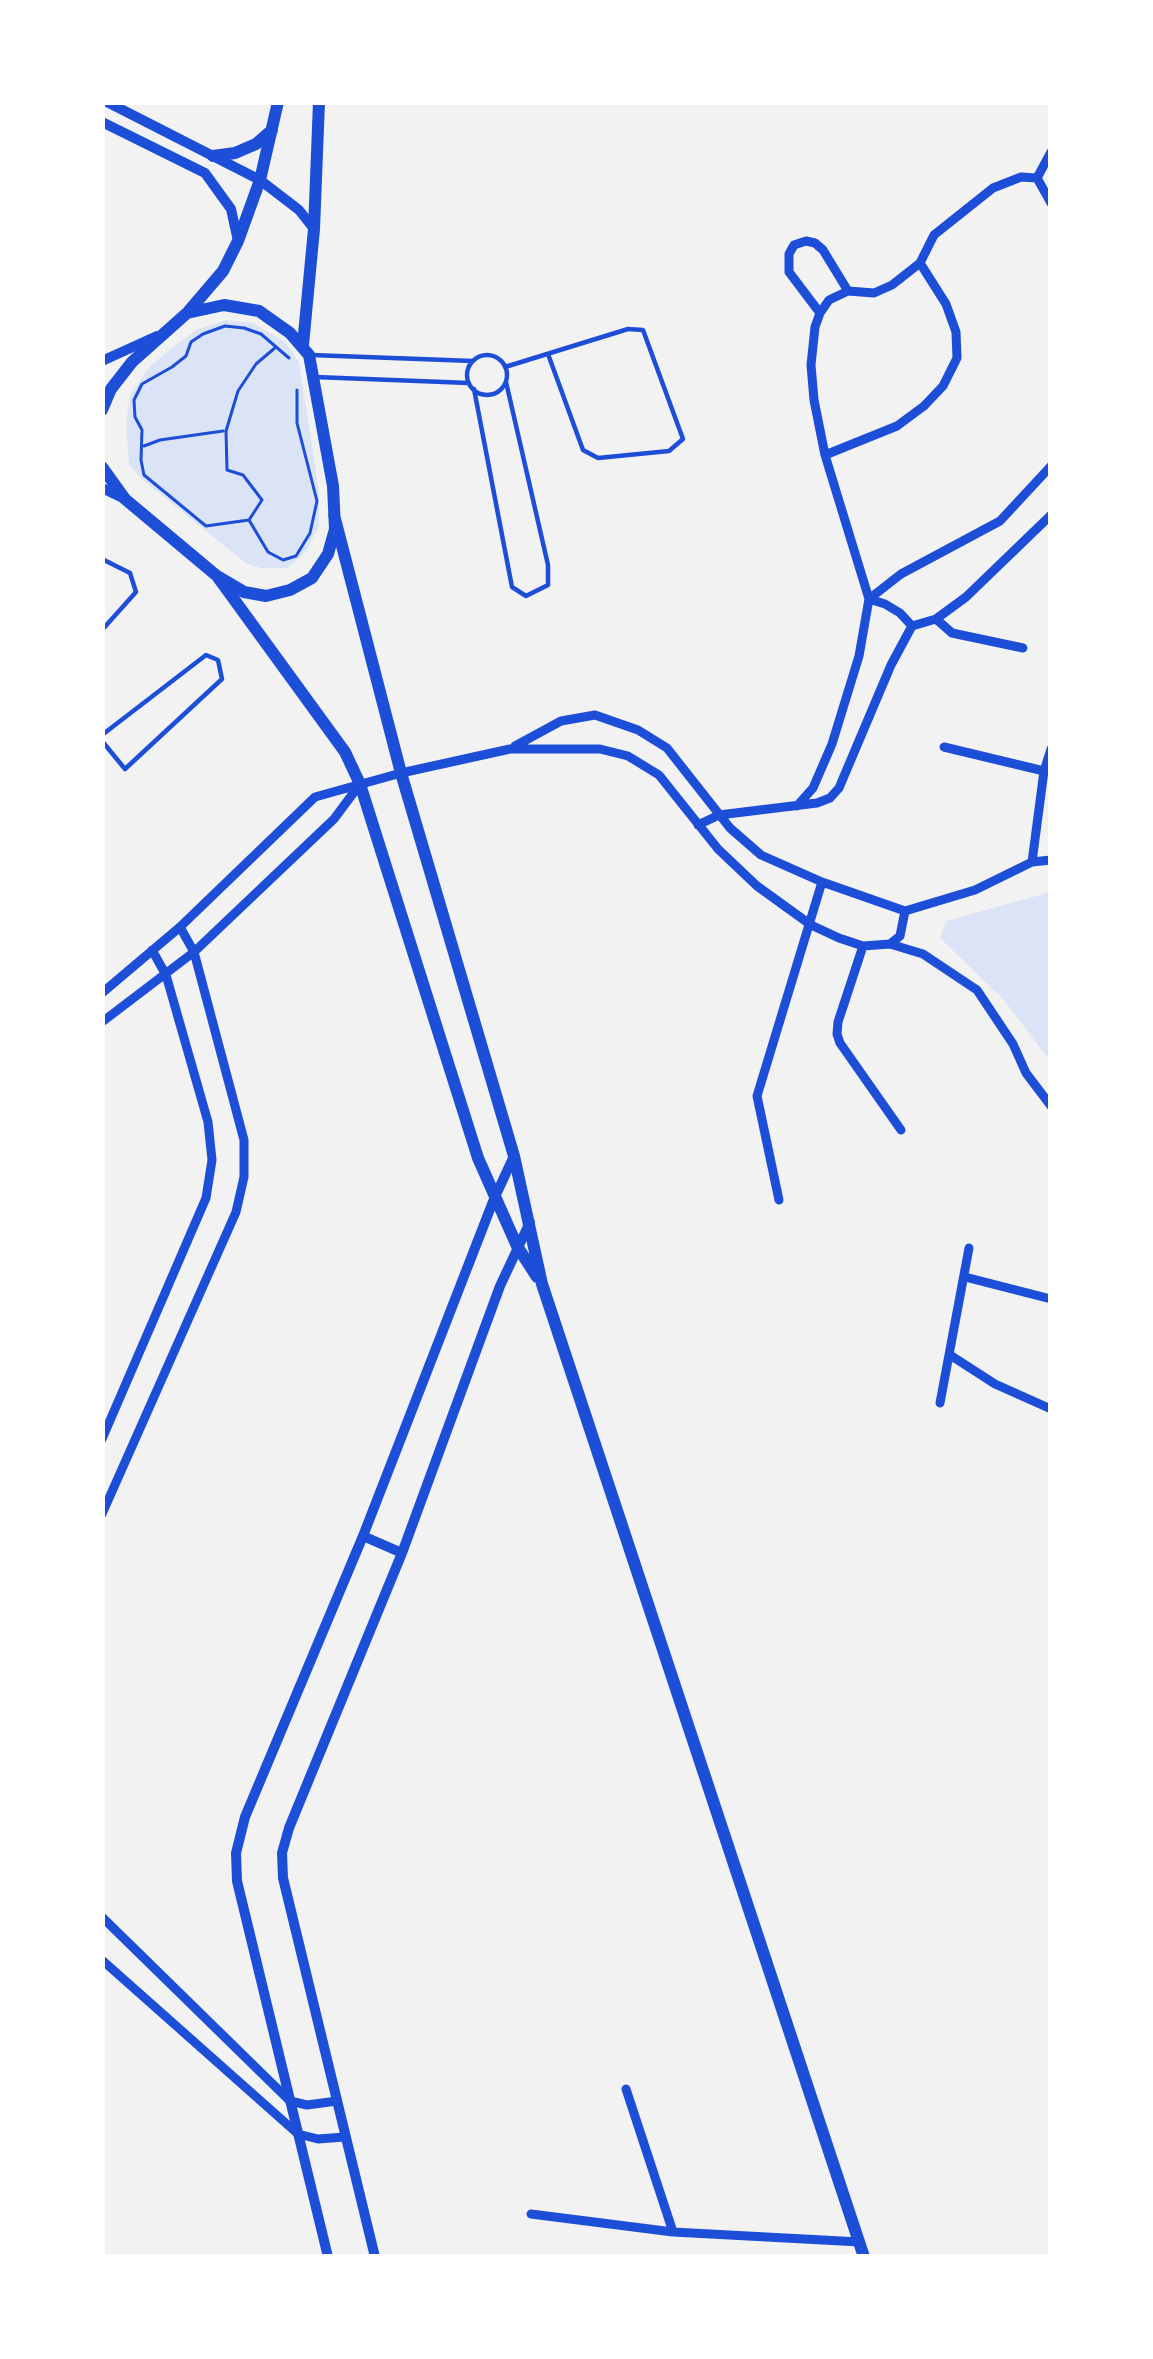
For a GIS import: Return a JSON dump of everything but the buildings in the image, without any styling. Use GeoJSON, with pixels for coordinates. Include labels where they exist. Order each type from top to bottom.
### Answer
{"type":"FeatureCollection","features":[{"type":"Feature","properties":{"kind":"main road"},"geometry":{"type":"LineString","coordinates":[[102,410],[111,389],[133,362],[187,314],[223,271],[260,180],[278,102]]}},
{"type":"Feature","properties":{"kind":"main road"},"geometry":{"type":"LineString","coordinates":[[102,466],[124,499],[244,592],[266,596],[290,590],[312,578],[328,554],[335,529],[333,486],[306,350],[319,102]]}},
{"type":"Feature","properties":{"kind":"main road"},"geometry":{"type":"LineString","coordinates":[[213,156],[256,144],[273,129]]}},
{"type":"Feature","properties":{"kind":"main road"},"geometry":{"type":"LineString","coordinates":[[187,314],[224,305],[259,311],[306,350]]}},
{"type":"Feature","properties":{"kind":"main road"},"geometry":{"type":"LineString","coordinates":[[334,515],[400,772],[514,1156],[542,1284],[864,2257]]}},
{"type":"Feature","properties":{"kind":"main road"},"geometry":{"type":"LineString","coordinates":[[218,576],[345,752],[361,784],[478,1158],[517,1246],[542,1284]]}},
{"type":"Feature","properties":{"kind":"street"},"geometry":{"type":"LineString","coordinates":[[107,102],[260,180],[299,210],[314,229]]}},
{"type":"Feature","properties":{"kind":"street"},"geometry":{"type":"LineString","coordinates":[[102,122],[205,173],[231,209],[238,242]]}},
{"type":"Feature","properties":{"kind":"street"},"geometry":{"type":"LineString","coordinates":[[1037,178],[1051,152]]}},
{"type":"Feature","properties":{"kind":"street"},"geometry":{"type":"LineString","coordinates":[[797,806],[813,788],[832,744],[859,656],[869,599],[825,455],[814,400],[811,365],[820,313],[830,300],[848,291],[874,293],[892,285],[920,263],[934,235],[993,188],[1021,177],[1037,178]]}},
{"type":"Feature","properties":{"kind":"street"},"geometry":{"type":"LineString","coordinates":[[1037,178],[1051,203]]}},
{"type":"Feature","properties":{"kind":"street"},"geometry":{"type":"LineString","coordinates":[[820,313],[789,272],[788,254],[794,245],[815,243],[848,291]]}},
{"type":"Feature","properties":{"kind":"street"},"geometry":{"type":"LineString","coordinates":[[825,455],[897,426],[943,386],[957,358],[956,332],[946,304],[920,263]]}},
{"type":"Feature","properties":{"kind":"street"},"geometry":{"type":"LineString","coordinates":[[102,361],[160,335]]}},
{"type":"Feature","properties":{"kind":"street"},"geometry":{"type":"LineString","coordinates":[[869,599],[902,574],[1000,521],[1051,466]]}},
{"type":"Feature","properties":{"kind":"street"},"geometry":{"type":"LineString","coordinates":[[102,488],[124,499]]}},
{"type":"Feature","properties":{"kind":"street"},"geometry":{"type":"LineString","coordinates":[[698,825],[719,815],[830,798],[912,626],[936,619],[966,597],[1051,514]]}},
{"type":"Feature","properties":{"kind":"street"},"geometry":{"type":"LineString","coordinates":[[869,599],[885,604],[912,626]]}},
{"type":"Feature","properties":{"kind":"street"},"geometry":{"type":"LineString","coordinates":[[936,619],[952,633],[1024,648]]}},
{"type":"Feature","properties":{"kind":"street"},"geometry":{"type":"LineString","coordinates":[[510,749],[561,722],[596,715],[638,730],[667,748],[719,815],[761,855],[905,911],[975,890],[1032,862],[1051,860]]}},
{"type":"Feature","properties":{"kind":"street"},"geometry":{"type":"LineString","coordinates":[[944,747],[1043,771]]}},
{"type":"Feature","properties":{"kind":"street"},"geometry":{"type":"LineString","coordinates":[[102,993],[180,927],[315,797],[400,772],[510,749],[600,749],[628,756],[659,775],[718,849],[757,886],[811,925],[863,946],[890,944],[923,954],[976,990],[1051,1106]]}},
{"type":"Feature","properties":{"kind":"street"},"geometry":{"type":"LineString","coordinates":[[1032,862],[1043,771],[1051,749]]}},
{"type":"Feature","properties":{"kind":"street"},"geometry":{"type":"LineString","coordinates":[[102,1022],[194,952],[334,819],[361,784]]}},
{"type":"Feature","properties":{"kind":"street"},"geometry":{"type":"LineString","coordinates":[[779,1200],[757,1096],[822,882]]}},
{"type":"Feature","properties":{"kind":"street"},"geometry":{"type":"LineString","coordinates":[[890,944],[900,936],[905,911]]}},
{"type":"Feature","properties":{"kind":"street"},"geometry":{"type":"LineString","coordinates":[[102,1513],[236,1212],[244,1177],[244,1139],[194,952],[180,927]]}},
{"type":"Feature","properties":{"kind":"street"},"geometry":{"type":"LineString","coordinates":[[863,946],[837,1034],[901,1130]]}},
{"type":"Feature","properties":{"kind":"street"},"geometry":{"type":"LineString","coordinates":[[102,1439],[206,1198],[212,1160],[208,1122],[166,975],[152,950]]}},
{"type":"Feature","properties":{"kind":"street"},"geometry":{"type":"LineString","coordinates":[[328,2257],[237,1881],[236,1853],[244,1817],[363,1536],[514,1156]]}},
{"type":"Feature","properties":{"kind":"street"},"geometry":{"type":"LineString","coordinates":[[375,2257],[283,1878],[282,1853],[530,1222]]}},
{"type":"Feature","properties":{"kind":"street"},"geometry":{"type":"LineString","coordinates":[[940,1402],[969,1248]]}},
{"type":"Feature","properties":{"kind":"street"},"geometry":{"type":"LineString","coordinates":[[965,1277],[1051,1299]]}},
{"type":"Feature","properties":{"kind":"street"},"geometry":{"type":"LineString","coordinates":[[151,1326],[179,1337]]}},
{"type":"Feature","properties":{"kind":"street"},"geometry":{"type":"LineString","coordinates":[[950,1355],[995,1384],[1051,1409]]}},
{"type":"Feature","properties":{"kind":"street"},"geometry":{"type":"LineString","coordinates":[[363,1536],[402,1553]]}},
{"type":"Feature","properties":{"kind":"street"},"geometry":{"type":"LineString","coordinates":[[102,1917],[290,2101],[307,2105],[337,2101]]}},
{"type":"Feature","properties":{"kind":"street"},"geometry":{"type":"LineString","coordinates":[[102,1960],[298,2134],[318,2139],[345,2137]]}},
{"type":"Feature","properties":{"kind":"street"},"geometry":{"type":"LineString","coordinates":[[626,2089],[673,2232]]}},
{"type":"Feature","properties":{"kind":"street"},"geometry":{"type":"LineString","coordinates":[[531,2214],[673,2232],[860,2242]]}},
{"type":"Feature","properties":{"kind":"lane"},"geometry":{"type":"LineString","coordinates":[[506,367],[628,328],[644,330],[682,439],[669,452],[598,458],[583,450],[548,354]]}},
{"type":"Feature","properties":{"kind":"lane"},"geometry":{"type":"LineString","coordinates":[[306,350],[473,361],[487,355],[501,361],[548,565],[548,585],[526,596],[512,587],[471,386],[473,361]]}},
{"type":"Feature","properties":{"kind":"lane"},"geometry":{"type":"LineString","coordinates":[[315,377],[471,386],[488,395],[506,382]]}},
{"type":"Feature","properties":{"kind":"lane"},"geometry":{"type":"LineString","coordinates":[[102,559],[130,573],[136,592],[102,630]]}},
{"type":"Feature","properties":{"kind":"lane"},"geometry":{"type":"LineString","coordinates":[[206,656],[218,660],[222,679],[125,769],[102,738],[206,656]]}},
{"type":"Feature","properties":{"kind":"path"},"geometry":{"type":"LineString","coordinates":[[276,346],[256,364],[238,391],[226,431],[227,470],[243,475],[262,500],[249,520],[206,526],[144,475],[142,430],[134,417],[134,400],[142,384],[186,356],[191,342],[202,334],[225,326],[261,334],[276,346],[292,361]]}},
{"type":"Feature","properties":{"kind":"path"},"geometry":{"type":"LineString","coordinates":[[249,520],[268,552],[283,560],[296,556],[310,533],[317,501],[297,423],[298,388]]}},
{"type":"Feature","properties":{"kind":"path"},"geometry":{"type":"LineString","coordinates":[[142,446],[226,431]]}},
{"type":"Feature","properties":{"kind":"shaded area"},"geometry":{"type":"Polygon","coordinates":[[[226,320],[253,323],[285,342],[299,362],[319,492],[319,526],[305,553],[287,568],[247,564],[129,465],[130,395],[150,366],[173,347],[198,329],[226,320]]]}},
{"type":"Feature","properties":{"kind":"shaded area"},"geometry":{"type":"Polygon","coordinates":[[[1051,892],[1051,1062],[1003,999],[940,938],[946,921],[1051,892]]]}}]}
